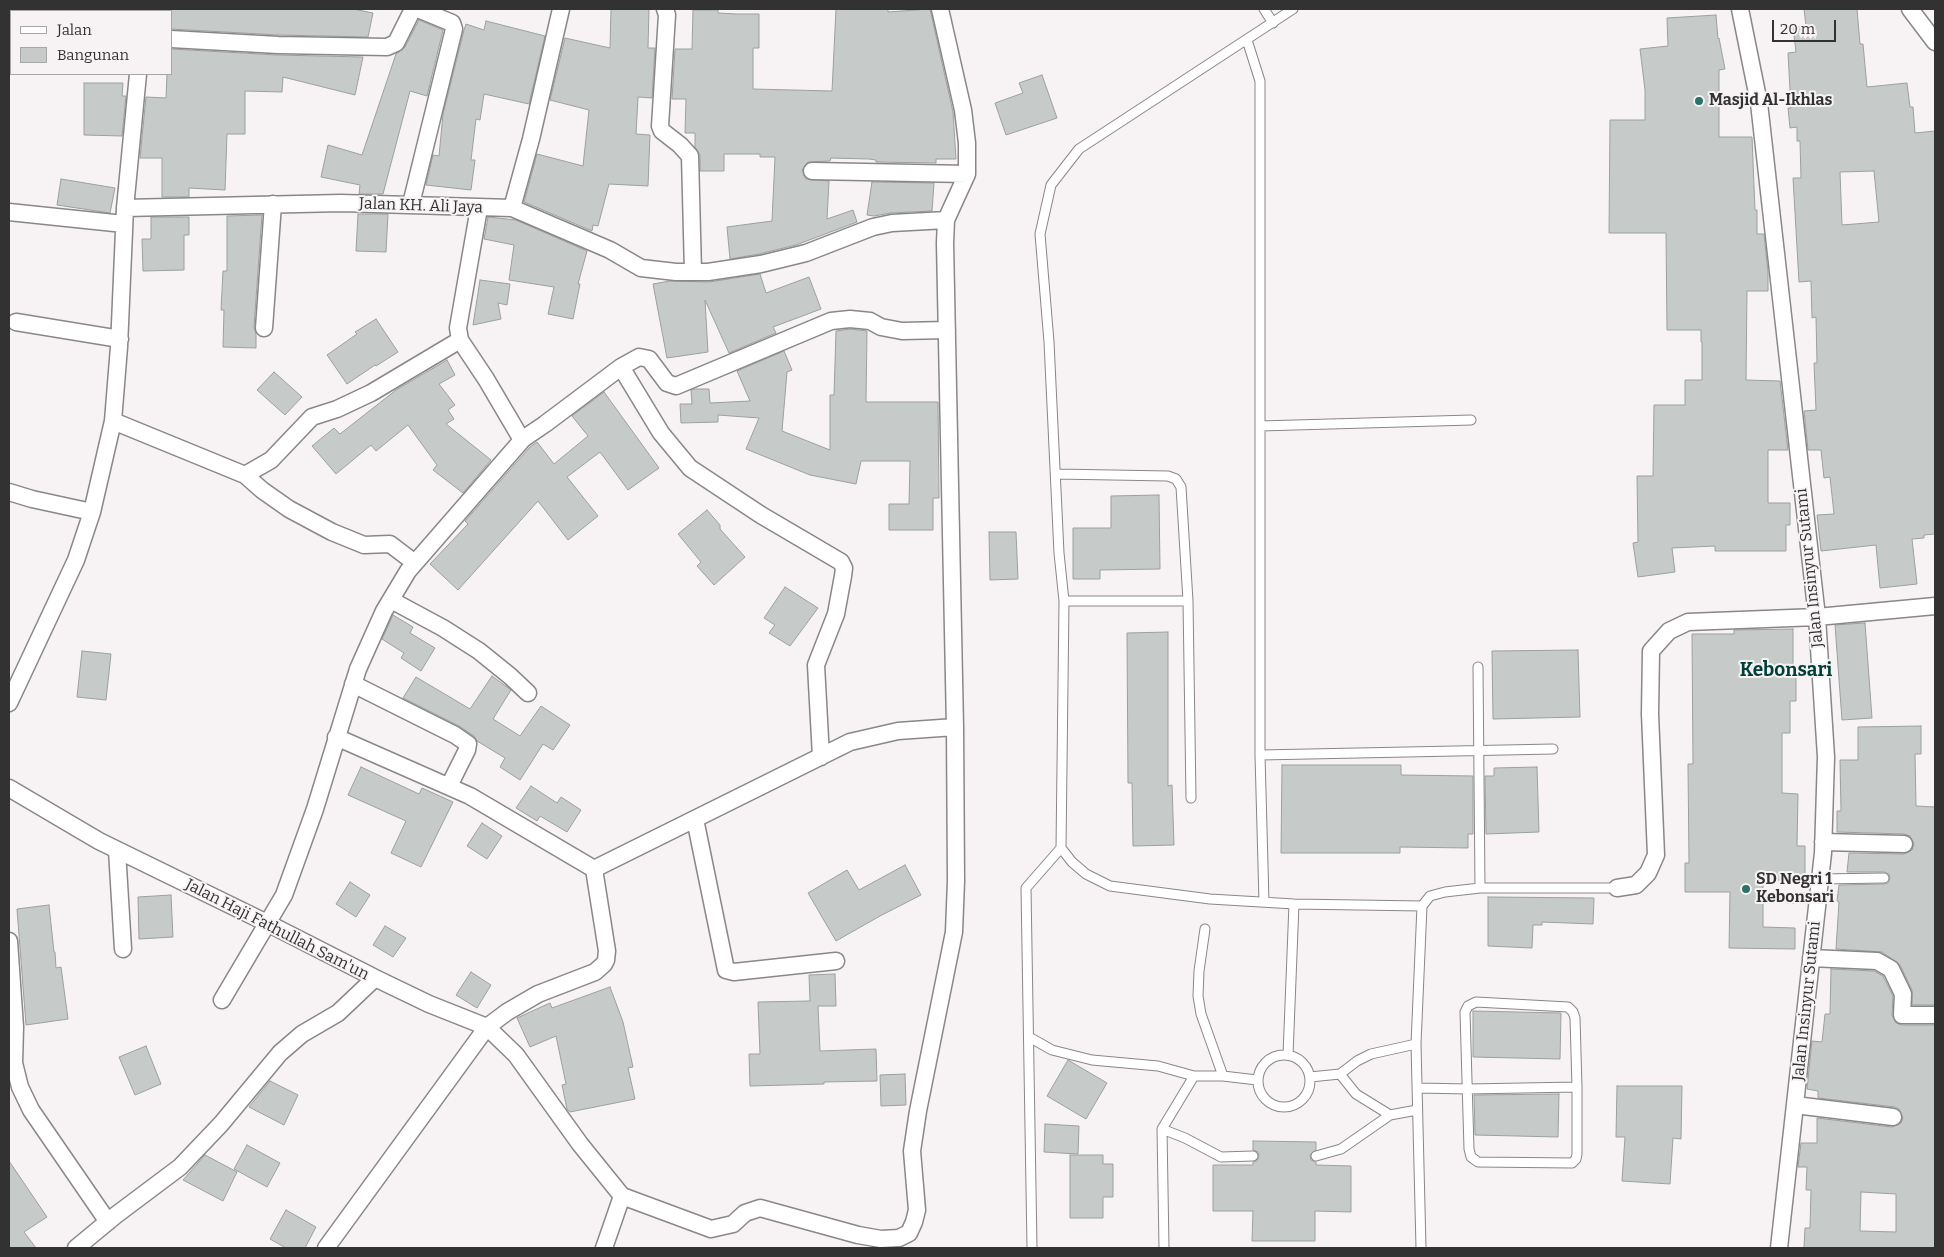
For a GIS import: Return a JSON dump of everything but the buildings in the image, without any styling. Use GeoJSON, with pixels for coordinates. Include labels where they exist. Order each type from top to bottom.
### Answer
{"type":"FeatureCollection","features":[{"type":"Feature","properties":{"kind":"street"},"geometry":{"type":"LineString","coordinates":[[172,39],[278,45],[387,47],[396,43],[413,9]]}},
{"type":"Feature","properties":{"kind":"street"},"geometry":{"type":"LineString","coordinates":[[411,204],[454,29],[452,23],[418,9]]}},
{"type":"Feature","properties":{"kind":"street"},"geometry":{"type":"LineString","coordinates":[[561,9],[512,208],[610,250],[641,268],[659,271],[693,272],[729,270],[806,253],[874,227],[946,220]]}},
{"type":"Feature","properties":{"kind":"street"},"geometry":{"type":"LineString","coordinates":[[665,9],[667,15],[660,126],[662,131],[680,145],[690,156],[693,272]]}},
{"type":"Feature","properties":{"kind":"street"},"geometry":{"type":"LineString","coordinates":[[375,978],[429,1004],[487,1027],[516,1055],[580,1144],[622,1196],[711,1229],[733,1224],[745,1212],[760,1208],[858,1235],[881,1239],[899,1238],[908,1233],[914,1222],[917,1210],[912,1151],[918,1111],[954,932],[956,881],[946,220],[967,174],[967,143],[963,110],[940,9]]}},
{"type":"Feature","properties":{"kind":"street","name":"Jalan Insinyur Sutami"},"geometry":{"type":"LineString","coordinates":[[1740,9],[1759,103],[1817,617],[1826,757],[1820,879],[1779,1248]]}},
{"type":"Feature","properties":{"kind":"street"},"geometry":{"type":"LineString","coordinates":[[1910,9],[1935,42]]}},
{"type":"Feature","properties":{"kind":"street"},"geometry":{"type":"LineString","coordinates":[[9,703],[76,560],[92,512],[113,421],[120,339],[124,208],[138,75]]}},
{"type":"Feature","properties":{"kind":"street"},"geometry":{"type":"LineString","coordinates":[[812,171],[967,174]]}},
{"type":"Feature","properties":{"kind":"street","name":"Jalan KH. Ali Jaya"},"geometry":{"type":"LineString","coordinates":[[124,208],[341,203],[512,208]]}},
{"type":"Feature","properties":{"kind":"street"},"geometry":{"type":"LineString","coordinates":[[264,328],[273,204]]}},
{"type":"Feature","properties":{"kind":"street"},"geometry":{"type":"LineString","coordinates":[[479,208],[458,328],[460,340],[486,379],[519,436],[523,439]]}},
{"type":"Feature","properties":{"kind":"street"},"geometry":{"type":"LineString","coordinates":[[9,212],[124,224]]}},
{"type":"Feature","properties":{"kind":"street"},"geometry":{"type":"LineString","coordinates":[[222,1000],[284,896],[315,809],[353,684],[365,653],[391,600],[415,563],[523,439],[639,357],[649,359],[667,383],[676,386],[831,321],[850,319],[870,322],[881,327],[902,331],[947,330]]}},
{"type":"Feature","properties":{"kind":"street"},"geometry":{"type":"LineString","coordinates":[[16,322],[120,339]]}},
{"type":"Feature","properties":{"kind":"street"},"geometry":{"type":"LineString","coordinates":[[245,475],[271,460],[312,417],[371,393],[460,340]]}},
{"type":"Feature","properties":{"kind":"street"},"geometry":{"type":"LineString","coordinates":[[621,368],[660,433],[690,468],[761,515],[841,562],[844,568],[836,614],[816,666],[821,757]]}},
{"type":"Feature","properties":{"kind":"street"},"geometry":{"type":"LineString","coordinates":[[113,421],[245,475],[289,509],[332,532],[364,545],[390,544],[415,563]]}},
{"type":"Feature","properties":{"kind":"street"},"geometry":{"type":"LineString","coordinates":[[9,492],[92,512]]}},
{"type":"Feature","properties":{"kind":"street"},"geometry":{"type":"LineString","coordinates":[[391,600],[443,628],[479,651],[528,693]]}},
{"type":"Feature","properties":{"kind":"street"},"geometry":{"type":"LineString","coordinates":[[1617,888],[1636,885],[1648,873],[1656,856],[1650,714],[1652,651],[1669,631],[1688,622],[1817,617],[1935,606]]}},
{"type":"Feature","properties":{"kind":"street"},"geometry":{"type":"LineString","coordinates":[[353,684],[455,735],[468,744],[468,750],[449,786]]}},
{"type":"Feature","properties":{"kind":"street"},"geometry":{"type":"LineString","coordinates":[[594,869],[850,742],[898,731],[955,727]]}},
{"type":"Feature","properties":{"kind":"street"},"geometry":{"type":"LineString","coordinates":[[326,1248],[487,1027],[507,1012],[538,994],[595,972],[604,964],[607,951],[594,869],[539,835],[449,786],[336,737]]}},
{"type":"Feature","properties":{"kind":"street","name":"Jalan Haji Fathullah Sam'un"},"geometry":{"type":"LineString","coordinates":[[9,788],[99,841],[375,978],[338,1013],[302,1034],[280,1053],[221,1124],[180,1167],[76,1248]]}},
{"type":"Feature","properties":{"kind":"street"},"geometry":{"type":"LineString","coordinates":[[695,819],[726,970],[734,972],[836,961]]}},
{"type":"Feature","properties":{"kind":"street"},"geometry":{"type":"LineString","coordinates":[[1823,842],[1904,844]]}},
{"type":"Feature","properties":{"kind":"street"},"geometry":{"type":"LineString","coordinates":[[117,850],[124,949]]}},
{"type":"Feature","properties":{"kind":"street"},"geometry":{"type":"LineString","coordinates":[[9,941],[15,1028],[14,1063],[20,1087],[31,1110],[108,1222]]}},
{"type":"Feature","properties":{"kind":"street"},"geometry":{"type":"LineString","coordinates":[[1811,958],[1878,961],[1891,969],[1903,994],[1902,1016],[1935,1016]]}},
{"type":"Feature","properties":{"kind":"street"},"geometry":{"type":"LineString","coordinates":[[1795,1105],[1893,1117]]}},
{"type":"Feature","properties":{"kind":"street"},"geometry":{"type":"LineString","coordinates":[[604,1248],[622,1196]]}},
{"type":"Feature","properties":{"kind":"lane"},"geometry":{"type":"LineString","coordinates":[[1264,9],[1273,23]]}},
{"type":"Feature","properties":{"kind":"lane"},"geometry":{"type":"LineString","coordinates":[[1293,9],[1079,149],[1051,185],[1040,234],[1049,342],[1064,601],[1061,848],[1072,862],[1086,874],[1110,886],[1210,899],[1294,904],[1422,906]]}},
{"type":"Feature","properties":{"kind":"lane"},"geometry":{"type":"LineString","coordinates":[[1246,40],[1260,81],[1260,755],[1264,902]]}},
{"type":"Feature","properties":{"kind":"lane"},"geometry":{"type":"LineString","coordinates":[[1260,426],[1472,420]]}},
{"type":"Feature","properties":{"kind":"lane"},"geometry":{"type":"LineString","coordinates":[[1056,474],[1168,476],[1176,479],[1181,487],[1188,601],[1191,798]]}},
{"type":"Feature","properties":{"kind":"lane"},"geometry":{"type":"LineString","coordinates":[[1064,601],[1188,601]]}},
{"type":"Feature","properties":{"kind":"lane"},"geometry":{"type":"LineString","coordinates":[[1478,666],[1480,888]]}},
{"type":"Feature","properties":{"kind":"lane"},"geometry":{"type":"LineString","coordinates":[[1260,755],[1553,749]]}},
{"type":"Feature","properties":{"kind":"lane"},"geometry":{"type":"LineString","coordinates":[[1032,1248],[1026,888],[1061,848]]}},
{"type":"Feature","properties":{"kind":"lane"},"geometry":{"type":"LineString","coordinates":[[1820,879],[1884,878]]}},
{"type":"Feature","properties":{"kind":"lane"},"geometry":{"type":"LineString","coordinates":[[1421,1248],[1416,1044],[1422,906],[1430,896],[1445,892],[1480,888],[1617,888]]}},
{"type":"Feature","properties":{"kind":"lane"},"geometry":{"type":"LineString","coordinates":[[1789,898],[1818,898]]}},
{"type":"Feature","properties":{"kind":"lane"},"geometry":{"type":"LineString","coordinates":[[1288,1055],[1294,904]]}},
{"type":"Feature","properties":{"kind":"lane"},"geometry":{"type":"LineString","coordinates":[[1205,929],[1199,970],[1198,996],[1201,1014],[1224,1076]]}},
{"type":"Feature","properties":{"kind":"lane"},"geometry":{"type":"LineString","coordinates":[[1476,1002],[1568,1007],[1573,1012],[1575,1018],[1577,1087],[1577,1154],[1576,1159],[1572,1163],[1478,1162],[1472,1157],[1469,1149],[1468,1089],[1466,1012],[1468,1006],[1476,1002]]}},
{"type":"Feature","properties":{"kind":"lane"},"geometry":{"type":"LineString","coordinates":[[1029,1037],[1052,1050],[1092,1060],[1158,1066],[1194,1076],[1224,1076],[1257,1080]]}},
{"type":"Feature","properties":{"kind":"lane"},"geometry":{"type":"LineString","coordinates":[[1310,1077],[1340,1074],[1370,1054],[1416,1044]]}},
{"type":"Feature","properties":{"kind":"lane"},"geometry":{"type":"LineString","coordinates":[[1288,1055],[1298,1059],[1306,1066],[1310,1077],[1310,1088],[1305,1098],[1296,1105],[1286,1108],[1274,1106],[1265,1100],[1259,1091],[1257,1080],[1260,1070],[1267,1061],[1276,1056],[1288,1055]]}},
{"type":"Feature","properties":{"kind":"lane"},"geometry":{"type":"LineString","coordinates":[[1340,1074],[1356,1094],[1390,1115]]}},
{"type":"Feature","properties":{"kind":"lane"},"geometry":{"type":"LineString","coordinates":[[1164,1248],[1162,1129],[1194,1076]]}},
{"type":"Feature","properties":{"kind":"lane"},"geometry":{"type":"LineString","coordinates":[[1418,1088],[1577,1087]]}},
{"type":"Feature","properties":{"kind":"lane"},"geometry":{"type":"LineString","coordinates":[[1316,1156],[1341,1149],[1390,1115],[1417,1110]]}},
{"type":"Feature","properties":{"kind":"lane"},"geometry":{"type":"LineString","coordinates":[[1162,1129],[1185,1138],[1221,1157],[1253,1156]]}},
{"type":"Feature","properties":{"kind":"place","name":"Masjid Al-Ikhlas"},"geometry":{"type":"Point","coordinates":[1699,101]}},
{"type":"Feature","properties":{"kind":"place","name":"SD Negri 1 Kebonsari"},"geometry":{"type":"Point","coordinates":[1746,889]}},
{"type":"Feature","properties":{"kind":"district","name":"Kebonsari"},"geometry":{"type":"Point","coordinates":[1786,671]}}]}
